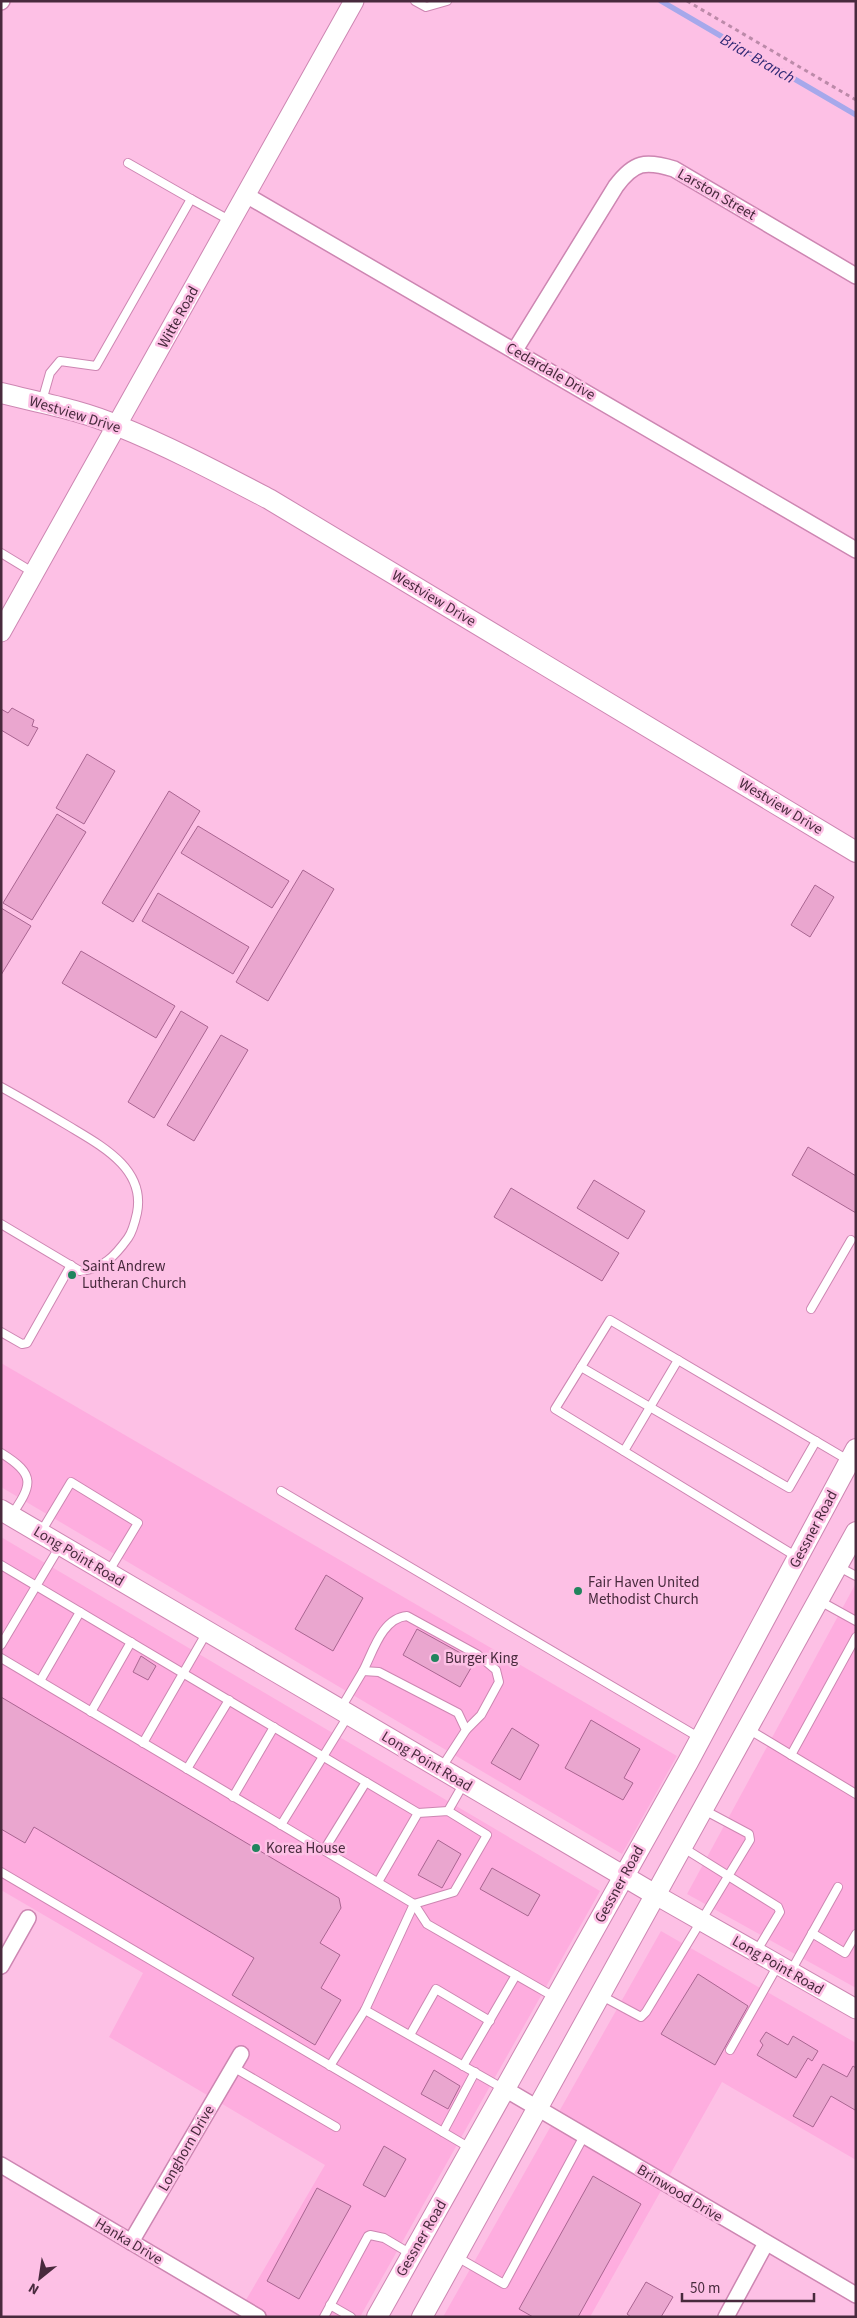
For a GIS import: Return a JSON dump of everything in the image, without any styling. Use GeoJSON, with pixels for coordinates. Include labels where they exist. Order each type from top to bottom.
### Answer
{"type":"FeatureCollection","features":[{"type":"Feature","properties":{"kind":"main road","name":"Westview Drive"},"geometry":{"type":"LineString","coordinates":[[1,393],[70,409],[117,425],[182,454],[269,499],[853,848]]}},
{"type":"Feature","properties":{"kind":"main road","name":"Gessner Road"},"geometry":{"type":"LineString","coordinates":[[377,2317],[700,1738],[797,1557],[854,1458]]}},
{"type":"Feature","properties":{"kind":"main road","name":"Long Point Road"},"geometry":{"type":"LineString","coordinates":[[6,1513],[654,1894]]}},
{"type":"Feature","properties":{"kind":"main road"},"geometry":{"type":"LineString","coordinates":[[422,2317],[654,1894],[856,1532]]}},
{"type":"Feature","properties":{"kind":"street","name":"Witte Road"},"geometry":{"type":"LineString","coordinates":[[1,632],[354,1]]}},
{"type":"Feature","properties":{"kind":"street","name":"Larston Street"},"geometry":{"type":"LineString","coordinates":[[515,350],[616,186],[626,172],[639,164],[656,164],[674,168],[856,276]]}},
{"type":"Feature","properties":{"kind":"street","name":"Cedardale Drive"},"geometry":{"type":"LineString","coordinates":[[246,195],[856,550]]}},
{"type":"Feature","properties":{"kind":"street","name":"Long Point Road"},"geometry":{"type":"LineString","coordinates":[[654,1894],[856,2009]]}},
{"type":"Feature","properties":{"kind":"street"},"geometry":{"type":"LineString","coordinates":[[1,1966],[28,1918]]}},
{"type":"Feature","properties":{"kind":"street","name":"Longhorn Drive"},"geometry":{"type":"LineString","coordinates":[[131,2242],[237,2061]]}},
{"type":"Feature","properties":{"kind":"street","name":"Brinwood Drive"},"geometry":{"type":"LineString","coordinates":[[505,2089],[856,2295]]}},
{"type":"Feature","properties":{"kind":"street","name":"Hanka Drive"},"geometry":{"type":"LineString","coordinates":[[1,2165],[258,2317]]}},
{"type":"Feature","properties":{"kind":"street"},"geometry":{"type":"LineString","coordinates":[[726,2317],[766,2243]]}},
{"type":"Feature","properties":{"kind":"lane"},"geometry":{"type":"LineString","coordinates":[[415,1],[426,7],[447,1]]}},
{"type":"Feature","properties":{"kind":"lane"},"geometry":{"type":"LineString","coordinates":[[128,164],[231,221]]}},
{"type":"Feature","properties":{"kind":"lane"},"geometry":{"type":"LineString","coordinates":[[41,403],[50,373],[60,361],[96,366],[191,199]]}},
{"type":"Feature","properties":{"kind":"lane"},"geometry":{"type":"LineString","coordinates":[[1,553],[34,573]]}},
{"type":"Feature","properties":{"kind":"lane"},"geometry":{"type":"LineString","coordinates":[[1,1087],[110,1152],[127,1168],[136,1184],[139,1202],[131,1233],[118,1252],[101,1266],[92,1270],[80,1271],[1,1224]]}},
{"type":"Feature","properties":{"kind":"lane"},"geometry":{"type":"LineString","coordinates":[[811,1309],[850,1240]]}},
{"type":"Feature","properties":{"kind":"lane"},"geometry":{"type":"LineString","coordinates":[[1,1332],[22,1344],[27,1343],[71,1266]]}},
{"type":"Feature","properties":{"kind":"lane"},"geometry":{"type":"LineString","coordinates":[[797,1557],[555,1409],[610,1320],[816,1441],[854,1458]]}},
{"type":"Feature","properties":{"kind":"lane"},"geometry":{"type":"LineString","coordinates":[[624,1451],[678,1360]]}},
{"type":"Feature","properties":{"kind":"lane"},"geometry":{"type":"LineString","coordinates":[[581,1367],[789,1488],[816,1441]]}},
{"type":"Feature","properties":{"kind":"lane"},"geometry":{"type":"LineString","coordinates":[[1,1453],[15,1461],[23,1470],[28,1481],[26,1494],[6,1513]]}},
{"type":"Feature","properties":{"kind":"lane"},"geometry":{"type":"LineString","coordinates":[[40,1533],[71,1482],[138,1523],[108,1573]]}},
{"type":"Feature","properties":{"kind":"lane"},"geometry":{"type":"LineString","coordinates":[[280,1491],[700,1738]]}},
{"type":"Feature","properties":{"kind":"lane"},"geometry":{"type":"LineString","coordinates":[[1,1646],[60,1545]]}},
{"type":"Feature","properties":{"kind":"lane"},"geometry":{"type":"LineString","coordinates":[[1,1565],[418,1813],[448,1811],[487,1835],[454,1892],[414,1904],[364,2010],[330,2066]]}},
{"type":"Feature","properties":{"kind":"lane"},"geometry":{"type":"LineString","coordinates":[[837,1566],[856,1576]]}},
{"type":"Feature","properties":{"kind":"lane"},"geometry":{"type":"LineString","coordinates":[[818,1600],[856,1621]]}},
{"type":"Feature","properties":{"kind":"lane"},"geometry":{"type":"LineString","coordinates":[[40,1681],[80,1612]]}},
{"type":"Feature","properties":{"kind":"lane"},"geometry":{"type":"LineString","coordinates":[[281,1825],[323,1756],[384,1629],[400,1617],[407,1616],[478,1655],[496,1670],[499,1682],[481,1715],[466,1730],[441,1769]]}},
{"type":"Feature","properties":{"kind":"lane"},"geometry":{"type":"LineString","coordinates":[[143,1743],[208,1632]]}},
{"type":"Feature","properties":{"kind":"lane"},"geometry":{"type":"LineString","coordinates":[[791,1755],[856,1637]]}},
{"type":"Feature","properties":{"kind":"lane"},"geometry":{"type":"LineString","coordinates":[[91,1712],[131,1642]]}},
{"type":"Feature","properties":{"kind":"lane"},"geometry":{"type":"LineString","coordinates":[[1,1658],[414,1904],[427,1924],[556,1998]]}},
{"type":"Feature","properties":{"kind":"lane"},"geometry":{"type":"LineString","coordinates":[[363,1671],[379,1672],[458,1713],[466,1730]]}},
{"type":"Feature","properties":{"kind":"lane"},"geometry":{"type":"LineString","coordinates":[[187,1769],[229,1700]]}},
{"type":"Feature","properties":{"kind":"lane"},"geometry":{"type":"LineString","coordinates":[[234,1797],[274,1727]]}},
{"type":"Feature","properties":{"kind":"lane"},"geometry":{"type":"LineString","coordinates":[[747,1729],[856,1794]]}},
{"type":"Feature","properties":{"kind":"lane"},"geometry":{"type":"LineString","coordinates":[[324,1850],[366,1782]]}},
{"type":"Feature","properties":{"kind":"lane"},"geometry":{"type":"LineString","coordinates":[[448,1811],[464,1783]]}},
{"type":"Feature","properties":{"kind":"lane"},"geometry":{"type":"LineString","coordinates":[[599,1995],[641,2017],[702,1922],[750,1840],[749,1834],[702,1810]]}},
{"type":"Feature","properties":{"kind":"lane"},"geometry":{"type":"LineString","coordinates":[[378,1882],[418,1813]]}},
{"type":"Feature","properties":{"kind":"lane"},"geometry":{"type":"LineString","coordinates":[[681,1847],[778,1907],[780,1912],[756,1952]]}},
{"type":"Feature","properties":{"kind":"lane"},"geometry":{"type":"LineString","coordinates":[[1,1872],[472,2149]]}},
{"type":"Feature","properties":{"kind":"lane"},"geometry":{"type":"LineString","coordinates":[[730,2050],[784,1968],[812,1933],[838,1888]]}},
{"type":"Feature","properties":{"kind":"lane"},"geometry":{"type":"LineString","coordinates":[[812,1933],[845,1953],[856,1934]]}},
{"type":"Feature","properties":{"kind":"lane"},"geometry":{"type":"LineString","coordinates":[[463,2066],[516,1975]]}},
{"type":"Feature","properties":{"kind":"lane"},"geometry":{"type":"LineString","coordinates":[[410,2035],[436,1989],[490,2021]]}},
{"type":"Feature","properties":{"kind":"lane"},"geometry":{"type":"LineString","coordinates":[[364,2010],[505,2089]]}},
{"type":"Feature","properties":{"kind":"lane"},"geometry":{"type":"LineString","coordinates":[[237,2061],[336,2127]]}},
{"type":"Feature","properties":{"kind":"lane"},"geometry":{"type":"LineString","coordinates":[[444,2132],[475,2072]]}},
{"type":"Feature","properties":{"kind":"lane"},"geometry":{"type":"LineString","coordinates":[[455,2256],[504,2284],[584,2136]]}},
{"type":"Feature","properties":{"kind":"lane"},"geometry":{"type":"LineString","coordinates":[[324,2317],[368,2236],[384,2238],[412,2254]]}},
{"type":"Feature","properties":{"kind":"lane"},"geometry":{"type":"LineString","coordinates":[[330,2305],[351,2317]]}},
{"type":"Feature","properties":{"kind":"path"},"geometry":{"type":"LineString","coordinates":[[687,1],[856,100]]}},
{"type":"Feature","properties":{"kind":"shaded area"},"geometry":{"type":"Polygon","coordinates":[[[1,1363],[677,1756],[622,1854],[1,1487],[1,1363]]]}},
{"type":"Feature","properties":{"kind":"shaded area"},"geometry":{"type":"Polygon","coordinates":[[[1,1537],[600,1891],[360,2317],[251,2317],[246,2300],[325,2165],[109,2037],[143,1973],[1,1890],[1,1537]]]}},
{"type":"Feature","properties":{"kind":"shaded area"},"geometry":{"type":"Polygon","coordinates":[[[856,1583],[856,1988],[687,1894],[856,1583]]]}},
{"type":"Feature","properties":{"kind":"shaded area"},"geometry":{"type":"Polygon","coordinates":[[[661,1931],[856,2043],[856,2160],[722,2082],[590,2317],[443,2317],[661,1931]]]}},
{"type":"Feature","properties":{"kind":"building"},"geometry":{"type":"Polygon","coordinates":[[[12,708],[34,720],[32,726],[38,728],[28,746],[1,730],[1,709],[8,713],[12,708]]]}},
{"type":"Feature","properties":{"kind":"building"},"geometry":{"type":"Polygon","coordinates":[[[87,754],[115,771],[84,824],[56,808],[87,754]]]}},
{"type":"Feature","properties":{"kind":"building"},"geometry":{"type":"Polygon","coordinates":[[[169,791],[200,811],[133,922],[102,903],[169,791]]]}},
{"type":"Feature","properties":{"kind":"building"},"geometry":{"type":"Polygon","coordinates":[[[57,814],[86,832],[32,920],[3,903],[57,814]]]}},
{"type":"Feature","properties":{"kind":"building"},"geometry":{"type":"Polygon","coordinates":[[[198,826],[289,881],[272,908],[181,853],[198,826]]]}},
{"type":"Feature","properties":{"kind":"building"},"geometry":{"type":"Polygon","coordinates":[[[303,870],[334,889],[268,1001],[236,982],[303,870]]]}},
{"type":"Feature","properties":{"kind":"building"},"geometry":{"type":"Polygon","coordinates":[[[815,885],[834,897],[810,937],[791,925],[815,885]]]}},
{"type":"Feature","properties":{"kind":"building"},"geometry":{"type":"Polygon","coordinates":[[[158,893],[249,947],[233,974],[142,921],[158,893]]]}},
{"type":"Feature","properties":{"kind":"building"},"geometry":{"type":"Polygon","coordinates":[[[1,908],[31,926],[1,975],[1,908]]]}},
{"type":"Feature","properties":{"kind":"building"},"geometry":{"type":"Polygon","coordinates":[[[81,951],[175,1006],[156,1038],[62,983],[81,951]]]}},
{"type":"Feature","properties":{"kind":"building"},"geometry":{"type":"Polygon","coordinates":[[[181,1011],[208,1027],[154,1118],[128,1102],[181,1011]]]}},
{"type":"Feature","properties":{"kind":"building"},"geometry":{"type":"Polygon","coordinates":[[[221,1035],[248,1050],[194,1141],[167,1125],[221,1035]]]}},
{"type":"Feature","properties":{"kind":"building"},"geometry":{"type":"Polygon","coordinates":[[[808,1147],[856,1176],[856,1213],[792,1175],[808,1147]]]}},
{"type":"Feature","properties":{"kind":"building"},"geometry":{"type":"Polygon","coordinates":[[[594,1180],[645,1211],[628,1239],[577,1208],[594,1180]]]}},
{"type":"Feature","properties":{"kind":"building"},"geometry":{"type":"Polygon","coordinates":[[[511,1188],[619,1253],[602,1281],[494,1217],[511,1188]]]}},
{"type":"Feature","properties":{"kind":"building"},"geometry":{"type":"Polygon","coordinates":[[[326,1575],[363,1598],[333,1651],[295,1629],[326,1575]]]}},
{"type":"Feature","properties":{"kind":"building"},"geometry":{"type":"Polygon","coordinates":[[[417,1629],[475,1661],[460,1687],[403,1655],[417,1629]]]}},
{"type":"Feature","properties":{"kind":"building"},"geometry":{"type":"Polygon","coordinates":[[[141,1656],[156,1666],[148,1680],[133,1672],[141,1656]]]}},
{"type":"Feature","properties":{"kind":"building"},"geometry":{"type":"Polygon","coordinates":[[[1,1697],[339,1898],[341,1908],[320,1943],[340,1955],[321,1988],[341,2000],[315,2045],[232,1995],[254,1958],[34,1827],[25,1843],[1,1829],[1,1697]]]}},
{"type":"Feature","properties":{"kind":"building"},"geometry":{"type":"Polygon","coordinates":[[[591,1720],[640,1749],[624,1778],[633,1783],[623,1800],[565,1768],[591,1720]]]}},
{"type":"Feature","properties":{"kind":"building"},"geometry":{"type":"Polygon","coordinates":[[[512,1728],[539,1745],[520,1780],[491,1763],[512,1728]]]}},
{"type":"Feature","properties":{"kind":"building"},"geometry":{"type":"Polygon","coordinates":[[[438,1840],[461,1854],[442,1888],[418,1875],[438,1840]]]}},
{"type":"Feature","properties":{"kind":"building"},"geometry":{"type":"Polygon","coordinates":[[[492,1868],[540,1895],[528,1916],[480,1889],[492,1868]]]}},
{"type":"Feature","properties":{"kind":"building"},"geometry":{"type":"Polygon","coordinates":[[[698,1974],[748,2006],[715,2065],[661,2034],[698,1974]]]}},
{"type":"Feature","properties":{"kind":"building"},"geometry":{"type":"Polygon","coordinates":[[[766,2032],[788,2045],[793,2036],[818,2051],[812,2061],[808,2058],[796,2078],[757,2055],[763,2045],[760,2041],[766,2032]]]}},
{"type":"Feature","properties":{"kind":"building"},"geometry":{"type":"Polygon","coordinates":[[[823,2064],[847,2077],[853,2066],[856,2068],[856,2108],[855,2110],[831,2096],[813,2127],[793,2116],[823,2064]]]}},
{"type":"Feature","properties":{"kind":"building"},"geometry":{"type":"Polygon","coordinates":[[[434,2070],[460,2086],[448,2109],[421,2094],[434,2070]]]}},
{"type":"Feature","properties":{"kind":"building"},"geometry":{"type":"Polygon","coordinates":[[[384,2146],[406,2159],[385,2197],[363,2185],[384,2146]]]}},
{"type":"Feature","properties":{"kind":"building"},"geometry":{"type":"Polygon","coordinates":[[[593,2176],[641,2204],[578,2317],[533,2317],[519,2309],[593,2176]]]}},
{"type":"Feature","properties":{"kind":"building"},"geometry":{"type":"Polygon","coordinates":[[[317,2188],[351,2206],[299,2299],[267,2281],[317,2188]]]}},
{"type":"Feature","properties":{"kind":"building"},"geometry":{"type":"Polygon","coordinates":[[[646,2282],[673,2297],[661,2317],[631,2317],[627,2314],[646,2282]]]}},
{"type":"Feature","properties":{"kind":"waterway","name":"Briar Branch"},"geometry":{"type":"LineString","coordinates":[[661,1],[856,115]]}},
{"type":"Feature","properties":{"kind":"place","name":"Saint Andrew Lutheran Church"},"geometry":{"type":"Point","coordinates":[72,1275]}},
{"type":"Feature","properties":{"kind":"place","name":"Fair Haven United Methodist Church"},"geometry":{"type":"Point","coordinates":[578,1591]}},
{"type":"Feature","properties":{"kind":"place","name":"Burger King"},"geometry":{"type":"Point","coordinates":[435,1658]}},
{"type":"Feature","properties":{"kind":"place","name":"Korea House"},"geometry":{"type":"Point","coordinates":[256,1848]}}]}
